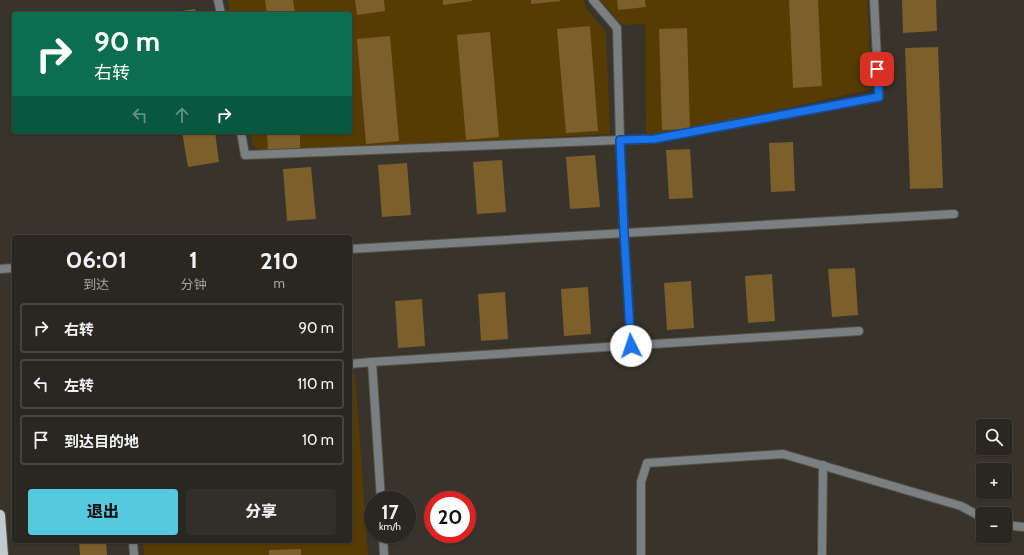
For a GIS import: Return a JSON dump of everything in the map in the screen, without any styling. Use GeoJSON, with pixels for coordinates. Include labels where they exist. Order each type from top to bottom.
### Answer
{"type":"FeatureCollection","features":[{"type":"Feature","properties":{"kind":"main road"},"geometry":{"type":"LineString","coordinates":[[0,514],[3,555]]}},
{"type":"Feature","properties":{"kind":"street"},"geometry":{"type":"LineString","coordinates":[[218,0],[220,12]]}},
{"type":"Feature","properties":{"kind":"street"},"geometry":{"type":"LineString","coordinates":[[593,0],[617,28],[624,233],[631,346]]}},
{"type":"Feature","properties":{"kind":"street"},"geometry":{"type":"LineString","coordinates":[[241,134],[245,155],[654,139],[879,97],[874,0]]}},
{"type":"Feature","properties":{"kind":"street"},"geometry":{"type":"LineString","coordinates":[[352,249],[954,214]]}},
{"type":"Feature","properties":{"kind":"street"},"geometry":{"type":"LineString","coordinates":[[0,269],[12,268]]}},
{"type":"Feature","properties":{"kind":"street"},"geometry":{"type":"LineString","coordinates":[[352,364],[859,331]]}},
{"type":"Feature","properties":{"kind":"street"},"geometry":{"type":"LineString","coordinates":[[372,362],[380,491]]}},
{"type":"Feature","properties":{"kind":"street"},"geometry":{"type":"LineString","coordinates":[[641,555],[641,482],[647,463],[783,454],[961,506],[976,514]]}},
{"type":"Feature","properties":{"kind":"street"},"geometry":{"type":"LineString","coordinates":[[822,555],[823,465]]}},
{"type":"Feature","properties":{"kind":"street"},"geometry":{"type":"LineString","coordinates":[[1012,525],[1024,527]]}},
{"type":"Feature","properties":{"kind":"street"},"geometry":{"type":"LineString","coordinates":[[133,543],[134,555]]}},
{"type":"Feature","properties":{"kind":"street"},"geometry":{"type":"LineString","coordinates":[[383,543],[384,555]]}},
{"type":"Feature","properties":{"kind":"shaded area"},"geometry":{"type":"Polygon","coordinates":[[[228,0],[584,0],[586,8],[606,32],[610,134],[263,152],[253,146],[251,134],[352,134],[352,12],[230,12],[228,0]]]}},
{"type":"Feature","properties":{"kind":"shaded area"},"geometry":{"type":"Polygon","coordinates":[[[600,0],[867,0],[872,89],[693,130],[646,134],[645,24],[622,25],[600,0]]]}},
{"type":"Feature","properties":{"kind":"shaded area"},"geometry":{"type":"Polygon","coordinates":[[[352,374],[355,374],[364,499],[364,543],[367,543],[368,555],[144,555],[143,543],[352,543],[352,374]]]}},
{"type":"Feature","properties":{"kind":"building"},"geometry":{"type":"Polygon","coordinates":[[[265,0],[293,0],[295,12],[267,12],[265,0]]]}},
{"type":"Feature","properties":{"kind":"building"},"geometry":{"type":"Polygon","coordinates":[[[355,0],[384,0],[385,11],[357,15],[355,0]]]}},
{"type":"Feature","properties":{"kind":"building"},"geometry":{"type":"Polygon","coordinates":[[[443,0],[472,0],[472,1],[443,5],[443,0]]]}},
{"type":"Feature","properties":{"kind":"building"},"geometry":{"type":"Polygon","coordinates":[[[531,0],[560,0],[560,1],[531,4],[531,0]]]}},
{"type":"Feature","properties":{"kind":"building"},"geometry":{"type":"Polygon","coordinates":[[[617,0],[645,0],[646,7],[618,10],[617,0]]]}},
{"type":"Feature","properties":{"kind":"building"},"geometry":{"type":"Polygon","coordinates":[[[789,0],[818,0],[822,86],[793,88],[789,0]]]}},
{"type":"Feature","properties":{"kind":"building"},"geometry":{"type":"Polygon","coordinates":[[[902,0],[936,0],[937,31],[903,33],[902,0]]]}},
{"type":"Feature","properties":{"kind":"building"},"geometry":{"type":"Polygon","coordinates":[[[195,9],[196,12],[174,12],[195,9]]]}},
{"type":"Feature","properties":{"kind":"building"},"geometry":{"type":"Polygon","coordinates":[[[590,26],[598,131],[566,133],[557,29],[590,26]]]}},
{"type":"Feature","properties":{"kind":"building"},"geometry":{"type":"Polygon","coordinates":[[[687,28],[690,129],[662,130],[659,29],[687,28]]]}},
{"type":"Feature","properties":{"kind":"building"},"geometry":{"type":"Polygon","coordinates":[[[490,32],[499,137],[466,140],[457,35],[490,32]]]}},
{"type":"Feature","properties":{"kind":"building"},"geometry":{"type":"Polygon","coordinates":[[[390,36],[399,141],[366,144],[357,39],[390,36]]]}},
{"type":"Feature","properties":{"kind":"building"},"geometry":{"type":"Polygon","coordinates":[[[938,47],[943,188],[910,189],[905,48],[938,47]]]}},
{"type":"Feature","properties":{"kind":"building"},"geometry":{"type":"Polygon","coordinates":[[[182,134],[215,134],[219,162],[188,167],[182,134]]]}},
{"type":"Feature","properties":{"kind":"building"},"geometry":{"type":"Polygon","coordinates":[[[267,134],[300,134],[300,148],[268,150],[267,134]]]}},
{"type":"Feature","properties":{"kind":"building"},"geometry":{"type":"Polygon","coordinates":[[[793,142],[795,191],[771,192],[769,143],[793,142]]]}},
{"type":"Feature","properties":{"kind":"building"},"geometry":{"type":"Polygon","coordinates":[[[690,149],[693,198],[669,199],[666,150],[690,149]]]}},
{"type":"Feature","properties":{"kind":"building"},"geometry":{"type":"Polygon","coordinates":[[[595,155],[600,207],[570,209],[566,157],[595,155]]]}},
{"type":"Feature","properties":{"kind":"building"},"geometry":{"type":"Polygon","coordinates":[[[502,160],[506,212],[477,214],[473,162],[502,160]]]}},
{"type":"Feature","properties":{"kind":"building"},"geometry":{"type":"Polygon","coordinates":[[[407,163],[411,215],[382,217],[378,165],[407,163]]]}},
{"type":"Feature","properties":{"kind":"building"},"geometry":{"type":"Polygon","coordinates":[[[311,167],[316,219],[287,221],[283,169],[311,167]]]}},
{"type":"Feature","properties":{"kind":"building"},"geometry":{"type":"Polygon","coordinates":[[[855,268],[858,315],[832,317],[828,269],[855,268]]]}},
{"type":"Feature","properties":{"kind":"building"},"geometry":{"type":"Polygon","coordinates":[[[772,274],[775,321],[748,323],[745,276],[772,274]]]}},
{"type":"Feature","properties":{"kind":"building"},"geometry":{"type":"Polygon","coordinates":[[[691,281],[694,328],[667,330],[664,283],[691,281]]]}},
{"type":"Feature","properties":{"kind":"building"},"geometry":{"type":"Polygon","coordinates":[[[588,287],[591,334],[564,336],[561,289],[588,287]]]}},
{"type":"Feature","properties":{"kind":"building"},"geometry":{"type":"Polygon","coordinates":[[[505,292],[508,339],[481,341],[478,294],[505,292]]]}},
{"type":"Feature","properties":{"kind":"building"},"geometry":{"type":"Polygon","coordinates":[[[422,299],[425,346],[398,348],[395,301],[422,299]]]}},
{"type":"Feature","properties":{"kind":"building"},"geometry":{"type":"Polygon","coordinates":[[[79,543],[106,543],[107,555],[80,555],[79,543]]]}},
{"type":"Feature","properties":{"kind":"building"},"geometry":{"type":"Polygon","coordinates":[[[301,549],[301,555],[269,555],[269,550],[301,549]]]}},
{"type":"Feature","properties":{"kind":"route"},"geometry":{"type":"LineString","coordinates":[[631,346],[620,140],[654,139],[879,97],[877,69]]}}]}
